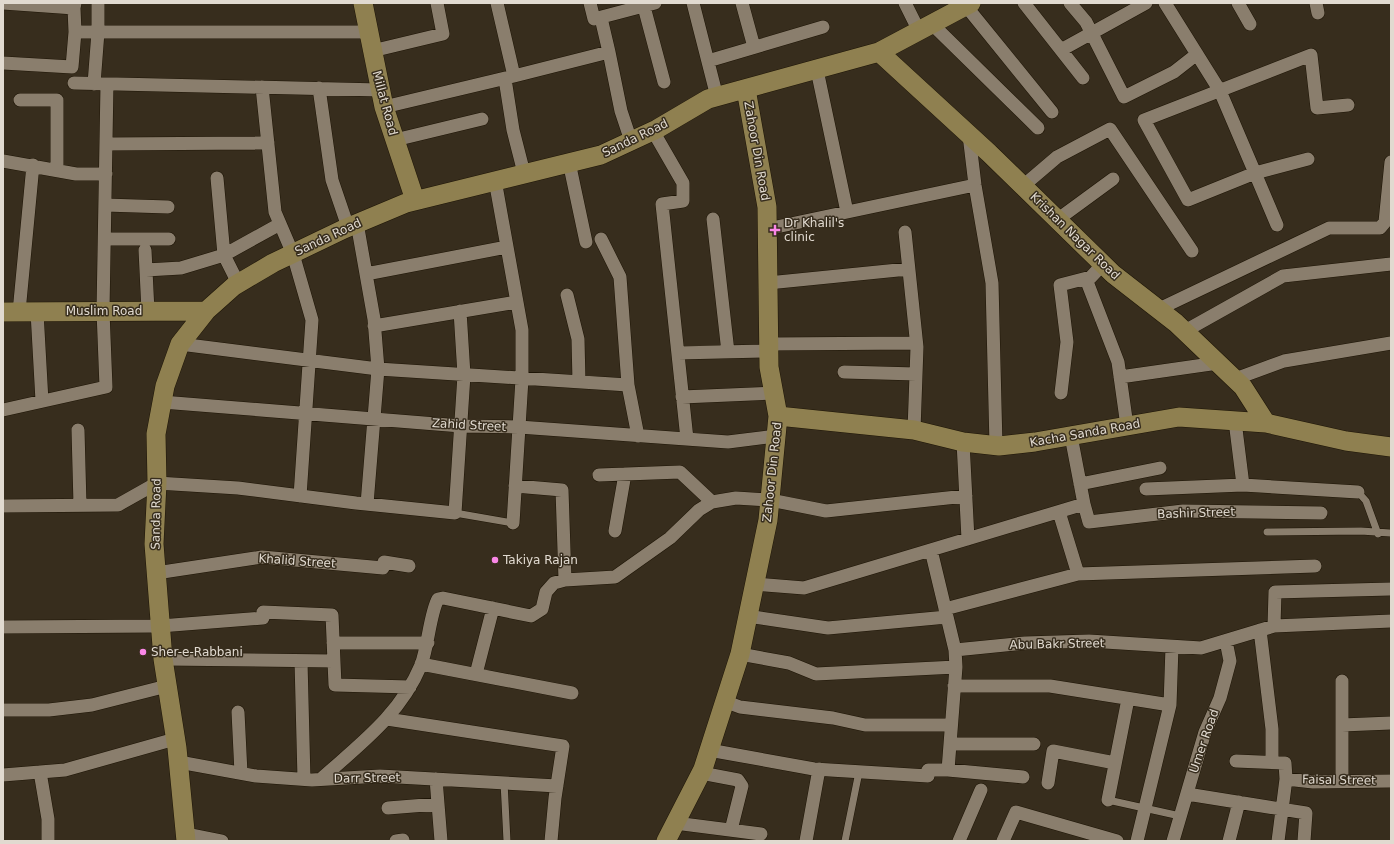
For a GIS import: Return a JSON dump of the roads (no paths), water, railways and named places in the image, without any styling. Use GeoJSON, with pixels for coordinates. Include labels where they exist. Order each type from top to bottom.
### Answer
{"type":"FeatureCollection","features":[{"type":"Feature","properties":{"kind":"main road","name":"Millat Road"},"geometry":{"type":"LineString","coordinates":[[363,3],[367,32],[382,98],[415,200]]}},
{"type":"Feature","properties":{"kind":"main road","name":"Sanda Road"},"geometry":{"type":"LineString","coordinates":[[186,837],[179,762],[163,659],[156,573],[154,544],[157,483],[156,434],[165,386],[180,344],[206,311],[238,283],[353,225],[415,200],[570,162],[601,156],[653,131],[708,99],[879,52],[969,4]]}},
{"type":"Feature","properties":{"kind":"main road","name":"Krishan Nagar Road"},"geometry":{"type":"LineString","coordinates":[[879,52],[1023,186],[1103,264],[1185,331],[1243,387],[1266,423]]}},
{"type":"Feature","properties":{"kind":"main road","name":"Zahoor Din Road"},"geometry":{"type":"LineString","coordinates":[[666,841],[701,773],[740,654],[768,520],[778,416],[769,367],[767,207],[746,89]]}},
{"type":"Feature","properties":{"kind":"main road","name":"Muslim Road"},"geometry":{"type":"LineString","coordinates":[[20,312],[206,311]]}},
{"type":"Feature","properties":{"kind":"main road","name":"Kacha Sanda Road"},"geometry":{"type":"LineString","coordinates":[[778,416],[914,430],[963,442],[996,446],[1035,442],[1180,417],[1266,423],[1346,441],[1391,447]]}},
{"type":"Feature","properties":{"kind":"street"},"geometry":{"type":"LineString","coordinates":[[3,3],[75,6],[75,32],[72,68],[3,64]]}},
{"type":"Feature","properties":{"kind":"street"},"geometry":{"type":"LineString","coordinates":[[3,410],[106,387],[104,311],[106,144],[100,84],[98,3]]}},
{"type":"Feature","properties":{"kind":"street"},"geometry":{"type":"LineString","coordinates":[[372,51],[443,34],[437,3]]}},
{"type":"Feature","properties":{"kind":"street"},"geometry":{"type":"LineString","coordinates":[[497,3],[509,77],[513,130],[524,173]]}},
{"type":"Feature","properties":{"kind":"street"},"geometry":{"type":"LineString","coordinates":[[590,3],[594,19],[648,4],[664,82]]}},
{"type":"Feature","properties":{"kind":"street"},"geometry":{"type":"LineString","coordinates":[[693,3],[717,97]]}},
{"type":"Feature","properties":{"kind":"street"},"geometry":{"type":"LineString","coordinates":[[742,3],[754,47]]}},
{"type":"Feature","properties":{"kind":"street"},"geometry":{"type":"LineString","coordinates":[[905,3],[926,28],[1038,128]]}},
{"type":"Feature","properties":{"kind":"street"},"geometry":{"type":"LineString","coordinates":[[1024,3],[1083,78]]}},
{"type":"Feature","properties":{"kind":"street"},"geometry":{"type":"LineString","coordinates":[[1070,3],[1086,22],[1124,97],[1174,72],[1197,54]]}},
{"type":"Feature","properties":{"kind":"street"},"geometry":{"type":"LineString","coordinates":[[1061,50],[1146,3]]}},
{"type":"Feature","properties":{"kind":"street"},"geometry":{"type":"LineString","coordinates":[[1165,3],[1220,91],[1277,225]]}},
{"type":"Feature","properties":{"kind":"street"},"geometry":{"type":"LineString","coordinates":[[1238,3],[1250,24]]}},
{"type":"Feature","properties":{"kind":"street"},"geometry":{"type":"LineString","coordinates":[[969,4],[1052,112]]}},
{"type":"Feature","properties":{"kind":"street"},"geometry":{"type":"LineString","coordinates":[[601,18],[621,111],[631,141]]}},
{"type":"Feature","properties":{"kind":"street"},"geometry":{"type":"LineString","coordinates":[[708,61],[823,27]]}},
{"type":"Feature","properties":{"kind":"street"},"geometry":{"type":"LineString","coordinates":[[75,32],[367,32]]}},
{"type":"Feature","properties":{"kind":"street"},"geometry":{"type":"LineString","coordinates":[[74,84],[319,88],[382,98],[509,77],[609,52]]}},
{"type":"Feature","properties":{"kind":"street"},"geometry":{"type":"LineString","coordinates":[[1308,159],[1255,173],[1188,200],[1144,120],[1311,55],[1317,108],[1348,105]]}},
{"type":"Feature","properties":{"kind":"street"},"geometry":{"type":"LineString","coordinates":[[817,70],[847,212]]}},
{"type":"Feature","properties":{"kind":"street"},"geometry":{"type":"LineString","coordinates":[[262,87],[275,212],[293,254],[312,320],[307,413],[300,496]]}},
{"type":"Feature","properties":{"kind":"street"},"geometry":{"type":"LineString","coordinates":[[319,88],[332,180],[353,225],[366,274],[374,326],[378,368],[367,504]]}},
{"type":"Feature","properties":{"kind":"street"},"geometry":{"type":"LineString","coordinates":[[20,100],[57,100],[57,170]]}},
{"type":"Feature","properties":{"kind":"street"},"geometry":{"type":"LineString","coordinates":[[395,140],[482,119]]}},
{"type":"Feature","properties":{"kind":"street"},"geometry":{"type":"LineString","coordinates":[[1023,186],[1057,157],[1110,129],[1192,251]]}},
{"type":"Feature","properties":{"kind":"street"},"geometry":{"type":"LineString","coordinates":[[653,131],[683,183],[683,201],[662,204],[687,439]]}},
{"type":"Feature","properties":{"kind":"street"},"geometry":{"type":"LineString","coordinates":[[969,135],[975,185],[992,283],[996,446]]}},
{"type":"Feature","properties":{"kind":"street"},"geometry":{"type":"LineString","coordinates":[[106,144],[268,143]]}},
{"type":"Feature","properties":{"kind":"street"},"geometry":{"type":"LineString","coordinates":[[3,161],[33,165],[76,174],[106,174]]}},
{"type":"Feature","properties":{"kind":"street"},"geometry":{"type":"LineString","coordinates":[[570,162],[586,242]]}},
{"type":"Feature","properties":{"kind":"street"},"geometry":{"type":"LineString","coordinates":[[1159,309],[1329,228],[1380,228],[1388,222],[1391,162]]}},
{"type":"Feature","properties":{"kind":"street"},"geometry":{"type":"LineString","coordinates":[[33,165],[20,312],[42,402]]}},
{"type":"Feature","properties":{"kind":"street"},"geometry":{"type":"LineString","coordinates":[[217,178],[224,255],[238,283]]}},
{"type":"Feature","properties":{"kind":"street"},"geometry":{"type":"LineString","coordinates":[[1057,220],[1113,179]]}},
{"type":"Feature","properties":{"kind":"street"},"geometry":{"type":"LineString","coordinates":[[495,180],[522,330],[522,379],[513,523]]}},
{"type":"Feature","properties":{"kind":"street"},"geometry":{"type":"LineString","coordinates":[[767,229],[975,185]]}},
{"type":"Feature","properties":{"kind":"street"},"geometry":{"type":"LineString","coordinates":[[105,205],[168,208]]}},
{"type":"Feature","properties":{"kind":"street"},"geometry":{"type":"LineString","coordinates":[[713,219],[728,352]]}},
{"type":"Feature","properties":{"kind":"street"},"geometry":{"type":"LineString","coordinates":[[146,270],[181,268],[224,255],[280,224]]}},
{"type":"Feature","properties":{"kind":"street"},"geometry":{"type":"LineString","coordinates":[[905,232],[916,343],[914,430]]}},
{"type":"Feature","properties":{"kind":"street"},"geometry":{"type":"LineString","coordinates":[[105,239],[170,239]]}},
{"type":"Feature","properties":{"kind":"street"},"geometry":{"type":"LineString","coordinates":[[601,239],[620,276],[628,385],[638,436]]}},
{"type":"Feature","properties":{"kind":"street"},"geometry":{"type":"LineString","coordinates":[[366,274],[507,247]]}},
{"type":"Feature","properties":{"kind":"street"},"geometry":{"type":"LineString","coordinates":[[145,250],[148,311]]}},
{"type":"Feature","properties":{"kind":"street"},"geometry":{"type":"LineString","coordinates":[[1061,393],[1067,342],[1060,285],[1092,277],[1103,264]]}},
{"type":"Feature","properties":{"kind":"street"},"geometry":{"type":"LineString","coordinates":[[1185,331],[1283,276],[1391,264]]}},
{"type":"Feature","properties":{"kind":"street"},"geometry":{"type":"LineString","coordinates":[[768,283],[908,269]]}},
{"type":"Feature","properties":{"kind":"street"},"geometry":{"type":"LineString","coordinates":[[1086,279],[1118,362],[1127,426]]}},
{"type":"Feature","properties":{"kind":"street"},"geometry":{"type":"LineString","coordinates":[[567,294],[578,339],[579,382]]}},
{"type":"Feature","properties":{"kind":"street"},"geometry":{"type":"LineString","coordinates":[[374,326],[517,302]]}},
{"type":"Feature","properties":{"kind":"street"},"geometry":{"type":"LineString","coordinates":[[3,506],[118,505],[157,483],[238,488],[455,513],[464,375],[460,311]]}},
{"type":"Feature","properties":{"kind":"street"},"geometry":{"type":"LineString","coordinates":[[678,354],[728,352],[769,347],[916,343]]}},
{"type":"Feature","properties":{"kind":"street"},"geometry":{"type":"LineString","coordinates":[[1235,379],[1284,361],[1391,343]]}},
{"type":"Feature","properties":{"kind":"street"},"geometry":{"type":"LineString","coordinates":[[180,344],[309,361],[378,368],[522,379],[628,385]]}},
{"type":"Feature","properties":{"kind":"street"},"geometry":{"type":"LineString","coordinates":[[1120,377],[1218,363]]}},
{"type":"Feature","properties":{"kind":"street"},"geometry":{"type":"LineString","coordinates":[[844,372],[916,374]]}},
{"type":"Feature","properties":{"kind":"street"},"geometry":{"type":"LineString","coordinates":[[682,397],[774,393]]}},
{"type":"Feature","properties":{"kind":"street","name":"Zahid Street"},"geometry":{"type":"LineString","coordinates":[[162,402],[461,426],[518,427],[728,442],[776,436]]}},
{"type":"Feature","properties":{"kind":"street"},"geometry":{"type":"LineString","coordinates":[[1235,421],[1243,485]]}},
{"type":"Feature","properties":{"kind":"street"},"geometry":{"type":"LineString","coordinates":[[78,430],[80,505]]}},
{"type":"Feature","properties":{"kind":"street"},"geometry":{"type":"LineString","coordinates":[[754,584],[804,588],[1084,504],[1071,436]]}},
{"type":"Feature","properties":{"kind":"street"},"geometry":{"type":"LineString","coordinates":[[963,442],[968,539]]}},
{"type":"Feature","properties":{"kind":"street"},"geometry":{"type":"LineString","coordinates":[[1080,484],[1160,468]]}},
{"type":"Feature","properties":{"kind":"street"},"geometry":{"type":"LineString","coordinates":[[599,475],[680,472],[712,502]]}},
{"type":"Feature","properties":{"kind":"street"},"geometry":{"type":"LineString","coordinates":[[615,531],[625,474]]}},
{"type":"Feature","properties":{"kind":"street"},"geometry":{"type":"LineString","coordinates":[[1146,489],[1243,485],[1358,492]]}},
{"type":"Feature","properties":{"kind":"street"},"geometry":{"type":"LineString","coordinates":[[515,486],[562,490],[565,580]]}},
{"type":"Feature","properties":{"kind":"street"},"geometry":{"type":"LineString","coordinates":[[321,779],[388,719],[410,687],[421,664],[428,643],[435,603],[438,600],[443,598],[531,616],[542,609],[546,592],[554,583],[565,580],[615,577],[670,538],[699,510],[712,502],[736,498],[770,500],[826,511],[966,496]]}},
{"type":"Feature","properties":{"kind":"street","name":"Bashir Street"},"geometry":{"type":"LineString","coordinates":[[1084,504],[1089,522],[1183,511],[1321,513]]}},
{"type":"Feature","properties":{"kind":"street"},"geometry":{"type":"LineString","coordinates":[[1059,512],[1078,574]]}},
{"type":"Feature","properties":{"kind":"street"},"geometry":{"type":"LineString","coordinates":[[931,550],[956,650],[948,770]]}},
{"type":"Feature","properties":{"kind":"street","name":"Khalid Street"},"geometry":{"type":"LineString","coordinates":[[156,573],[262,557],[383,568],[384,562],[409,566]]}},
{"type":"Feature","properties":{"kind":"street"},"geometry":{"type":"LineString","coordinates":[[747,616],[828,628],[946,613],[1078,574],[1315,566]]}},
{"type":"Feature","properties":{"kind":"street"},"geometry":{"type":"LineString","coordinates":[[1274,626],[1275,592],[1391,590]]}},
{"type":"Feature","properties":{"kind":"street"},"geometry":{"type":"LineString","coordinates":[[476,674],[493,608]]}},
{"type":"Feature","properties":{"kind":"street"},"geometry":{"type":"LineString","coordinates":[[3,627],[160,626],[263,618],[263,612],[332,616],[335,685],[410,687]]}},
{"type":"Feature","properties":{"kind":"street","name":"Abu Bakr Street"},"geometry":{"type":"LineString","coordinates":[[956,650],[1025,643],[1089,641],[1201,648],[1274,626],[1391,622]]}},
{"type":"Feature","properties":{"kind":"street"},"geometry":{"type":"LineString","coordinates":[[1260,630],[1272,729],[1272,762]]}},
{"type":"Feature","properties":{"kind":"street","name":"Umer Road"},"geometry":{"type":"LineString","coordinates":[[1173,841],[1205,732],[1220,698],[1228,669],[1230,661],[1226,641]]}},
{"type":"Feature","properties":{"kind":"street"},"geometry":{"type":"LineString","coordinates":[[333,643],[428,643]]}},
{"type":"Feature","properties":{"kind":"street"},"geometry":{"type":"LineString","coordinates":[[1137,841],[1170,705],[1172,647]]}},
{"type":"Feature","properties":{"kind":"street"},"geometry":{"type":"LineString","coordinates":[[740,654],[789,663],[816,674],[956,667]]}},
{"type":"Feature","properties":{"kind":"street"},"geometry":{"type":"LineString","coordinates":[[163,659],[334,661]]}},
{"type":"Feature","properties":{"kind":"street"},"geometry":{"type":"LineString","coordinates":[[301,660],[304,779]]}},
{"type":"Feature","properties":{"kind":"street"},"geometry":{"type":"LineString","coordinates":[[421,664],[572,693]]}},
{"type":"Feature","properties":{"kind":"street"},"geometry":{"type":"LineString","coordinates":[[1342,681],[1342,782]]}},
{"type":"Feature","properties":{"kind":"street"},"geometry":{"type":"LineString","coordinates":[[3,710],[49,710],[92,705],[167,686]]}},
{"type":"Feature","properties":{"kind":"street"},"geometry":{"type":"LineString","coordinates":[[954,686],[1050,686],[1170,705]]}},
{"type":"Feature","properties":{"kind":"street"},"geometry":{"type":"LineString","coordinates":[[1108,800],[1128,699]]}},
{"type":"Feature","properties":{"kind":"street"},"geometry":{"type":"LineString","coordinates":[[724,701],[740,707],[832,718],[865,725],[951,725]]}},
{"type":"Feature","properties":{"kind":"street"},"geometry":{"type":"LineString","coordinates":[[238,712],[242,773]]}},
{"type":"Feature","properties":{"kind":"street"},"geometry":{"type":"LineString","coordinates":[[388,719],[563,746],[551,841]]}},
{"type":"Feature","properties":{"kind":"street"},"geometry":{"type":"LineString","coordinates":[[1342,725],[1391,723]]}},
{"type":"Feature","properties":{"kind":"street"},"geometry":{"type":"LineString","coordinates":[[3,775],[65,770],[176,739]]}},
{"type":"Feature","properties":{"kind":"street"},"geometry":{"type":"LineString","coordinates":[[950,744],[1034,744]]}},
{"type":"Feature","properties":{"kind":"street"},"geometry":{"type":"LineString","coordinates":[[709,750],[819,769],[928,776],[928,770],[948,770],[1023,777]]}},
{"type":"Feature","properties":{"kind":"street"},"geometry":{"type":"LineString","coordinates":[[1048,783],[1052,751],[1115,762]]}},
{"type":"Feature","properties":{"kind":"street"},"geometry":{"type":"LineString","coordinates":[[1236,760],[1285,763],[1286,779],[1278,841]]}},
{"type":"Feature","properties":{"kind":"street","name":"Darr Street"},"geometry":{"type":"LineString","coordinates":[[179,762],[242,773],[304,779],[380,776],[557,786]]}},
{"type":"Feature","properties":{"kind":"street"},"geometry":{"type":"LineString","coordinates":[[806,841],[819,769]]}},
{"type":"Feature","properties":{"kind":"street"},"geometry":{"type":"LineString","coordinates":[[40,772],[48,819],[48,841]]}},
{"type":"Feature","properties":{"kind":"street"},"geometry":{"type":"LineString","coordinates":[[701,773],[738,780],[741,782],[742,786],[731,830]]}},
{"type":"Feature","properties":{"kind":"street"},"geometry":{"type":"LineString","coordinates":[[436,779],[441,841]]}},
{"type":"Feature","properties":{"kind":"street","name":"Faisal Street"},"geometry":{"type":"LineString","coordinates":[[1286,779],[1313,782],[1391,781]]}},
{"type":"Feature","properties":{"kind":"street"},"geometry":{"type":"LineString","coordinates":[[959,841],[981,790]]}},
{"type":"Feature","properties":{"kind":"street"},"geometry":{"type":"LineString","coordinates":[[1187,794],[1306,813],[1304,841]]}},
{"type":"Feature","properties":{"kind":"street"},"geometry":{"type":"LineString","coordinates":[[1229,841],[1240,802]]}},
{"type":"Feature","properties":{"kind":"street"},"geometry":{"type":"LineString","coordinates":[[388,808],[438,804]]}},
{"type":"Feature","properties":{"kind":"street"},"geometry":{"type":"LineString","coordinates":[[1002,841],[1016,812],[1117,841]]}},
{"type":"Feature","properties":{"kind":"street"},"geometry":{"type":"LineString","coordinates":[[675,823],[761,834]]}},
{"type":"Feature","properties":{"kind":"street"},"geometry":{"type":"LineString","coordinates":[[186,837],[222,841]]}},
{"type":"Feature","properties":{"kind":"lane"},"geometry":{"type":"LineString","coordinates":[[1358,492],[1366,501],[1378,534]]}},
{"type":"Feature","properties":{"kind":"lane"},"geometry":{"type":"LineString","coordinates":[[455,513],[513,523]]}},
{"type":"Feature","properties":{"kind":"lane"},"geometry":{"type":"LineString","coordinates":[[1267,532],[1361,531],[1378,534],[1390,533]]}},
{"type":"Feature","properties":{"kind":"lane"},"geometry":{"type":"LineString","coordinates":[[845,841],[858,772]]}},
{"type":"Feature","properties":{"kind":"lane"},"geometry":{"type":"LineString","coordinates":[[504,782],[507,841]]}},
{"type":"Feature","properties":{"kind":"lane"},"geometry":{"type":"LineString","coordinates":[[1108,800],[1180,816]]}},
{"type":"Feature","properties":{"kind":"place","name":"Dr Khalil's clinic"},"geometry":{"type":"Point","coordinates":[775,230]}},
{"type":"Feature","properties":{"kind":"place","name":"Takiya Rajan"},"geometry":{"type":"Point","coordinates":[495,560]}},
{"type":"Feature","properties":{"kind":"place","name":"Sher-e-Rabbani"},"geometry":{"type":"Point","coordinates":[143,652]}}]}
